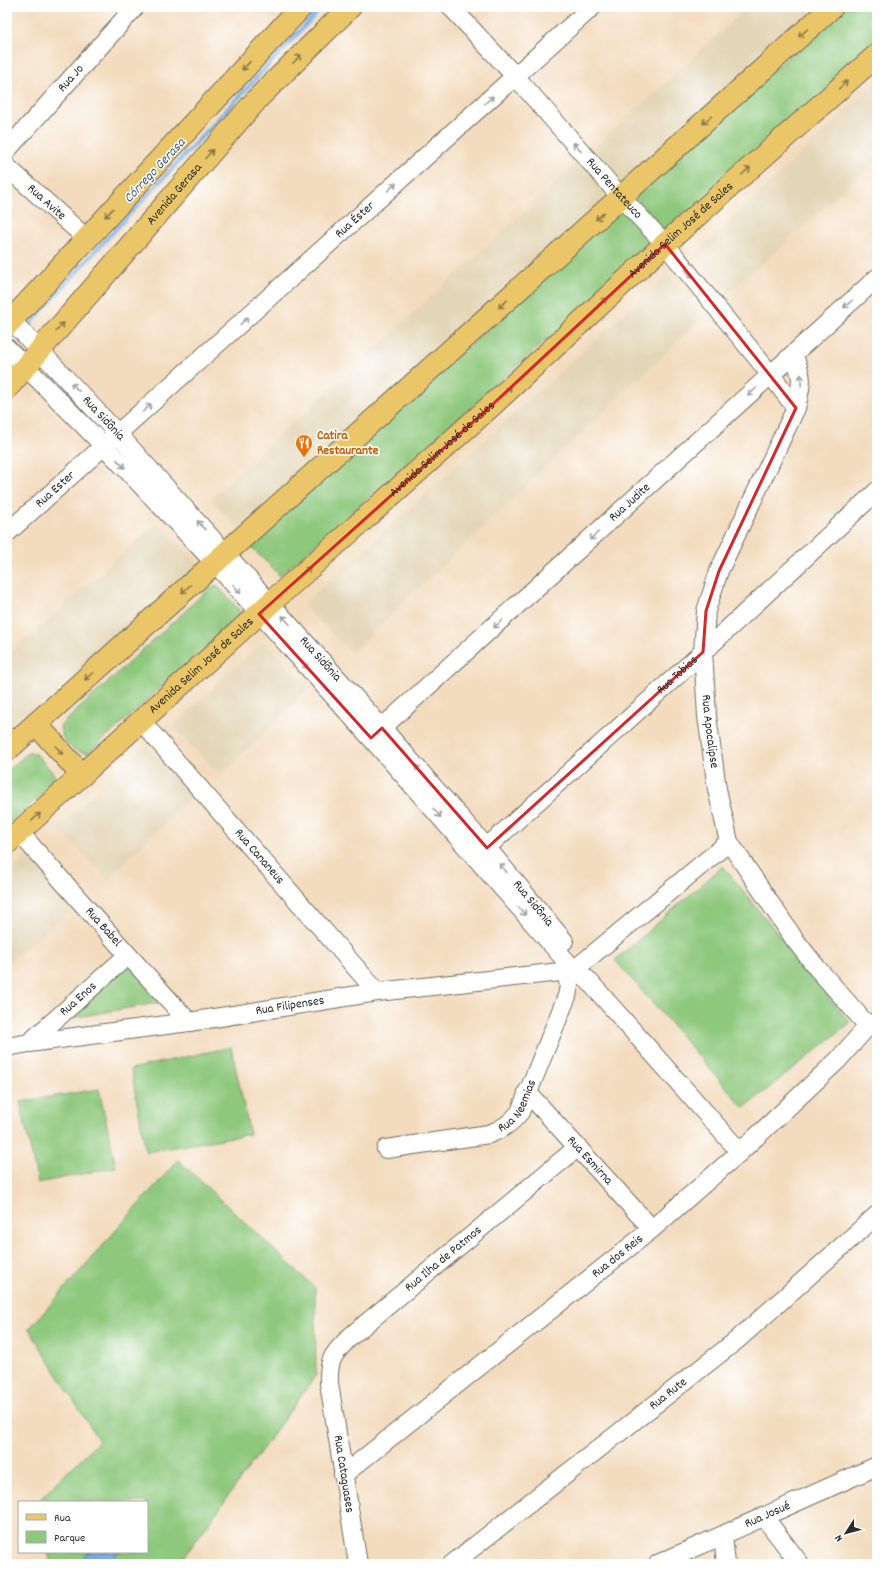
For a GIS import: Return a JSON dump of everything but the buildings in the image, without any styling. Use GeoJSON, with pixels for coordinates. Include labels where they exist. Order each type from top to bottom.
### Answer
{"type":"FeatureCollection","features":[{"type":"Feature","properties":{"kind":"main road"},"geometry":{"type":"LineString","coordinates":[[13,325],[86,238],[301,7]]}},
{"type":"Feature","properties":{"kind":"main road","name":"Avenida Gerasa"},"geometry":{"type":"LineString","coordinates":[[7,388],[25,353],[258,98],[350,7]]}},
{"type":"Feature","properties":{"kind":"main road"},"geometry":{"type":"LineString","coordinates":[[7,750],[832,7]]}},
{"type":"Feature","properties":{"kind":"main road","name":"Avenida Selim José de Sales"},"geometry":{"type":"LineString","coordinates":[[13,837],[492,405],[664,244],[877,55]]}},
{"type":"Feature","properties":{"kind":"main road"},"geometry":{"type":"LineString","coordinates":[[36,724],[82,775]]}},
{"type":"Feature","properties":{"kind":"street","name":"Rua Jo"},"geometry":{"type":"LineString","coordinates":[[7,150],[135,7]]}},
{"type":"Feature","properties":{"kind":"street","name":"Rua Pentateuco"},"geometry":{"type":"LineString","coordinates":[[451,7],[515,76],[664,244],[772,375]]}},
{"type":"Feature","properties":{"kind":"street","name":"Rua Éster"},"geometry":{"type":"LineString","coordinates":[[104,446],[592,7]]}},
{"type":"Feature","properties":{"kind":"street","name":"Rua Avite"},"geometry":{"type":"LineString","coordinates":[[7,167],[86,238]]}},
{"type":"Feature","properties":{"kind":"street","name":"Rua Judite"},"geometry":{"type":"LineString","coordinates":[[377,733],[877,278]]}},
{"type":"Feature","properties":{"kind":"street"},"geometry":{"type":"LineString","coordinates":[[13,325],[25,353]]}},
{"type":"Feature","properties":{"kind":"street","name":"Rua Sidônia"},"geometry":{"type":"LineString","coordinates":[[25,353],[118,434],[265,609],[377,733],[481,853],[577,971],[740,1152]]}},
{"type":"Feature","properties":{"kind":"street","name":"Rua Sidônia"},"geometry":{"type":"LineString","coordinates":[[25,353],[104,446],[221,558]]}},
{"type":"Feature","properties":{"kind":"street","name":"Rua Apocalipse"},"geometry":{"type":"LineString","coordinates":[[793,354],[801,372],[802,384],[796,408],[719,570],[706,611],[703,652],[707,716],[717,788],[729,842],[795,940],[816,968],[873,1024]]}},
{"type":"Feature","properties":{"kind":"street"},"geometry":{"type":"LineString","coordinates":[[772,375],[796,408]]}},
{"type":"Feature","properties":{"kind":"street","name":"Rua Ester"},"geometry":{"type":"LineString","coordinates":[[7,533],[104,446]]}},
{"type":"Feature","properties":{"kind":"street","name":"Rua Tobias"},"geometry":{"type":"LineString","coordinates":[[481,853],[703,652],[877,491]]}},
{"type":"Feature","properties":{"kind":"street","name":"Rua Cananeus"},"geometry":{"type":"LineString","coordinates":[[142,720],[377,992]]}},
{"type":"Feature","properties":{"kind":"street","name":"Rua Babel"},"geometry":{"type":"LineString","coordinates":[[13,837],[128,955],[189,1022]]}},
{"type":"Feature","properties":{"kind":"street"},"geometry":{"type":"LineString","coordinates":[[577,971],[729,842]]}},
{"type":"Feature","properties":{"kind":"street","name":"Rua Enos"},"geometry":{"type":"LineString","coordinates":[[28,1042],[128,955]]}},
{"type":"Feature","properties":{"kind":"street","name":"Rua Filipenses"},"geometry":{"type":"LineString","coordinates":[[7,1047],[28,1042],[189,1022],[377,992],[577,971]]}},
{"type":"Feature","properties":{"kind":"street","name":"Rua Neemias"},"geometry":{"type":"LineString","coordinates":[[386,1148],[489,1134],[504,1128],[513,1121],[520,1112],[567,996],[569,986],[577,971]]}},
{"type":"Feature","properties":{"kind":"street","name":"Rua dos Reis"},"geometry":{"type":"LineString","coordinates":[[343,1475],[652,1229],[740,1152],[838,1060],[873,1024]]}},
{"type":"Feature","properties":{"kind":"street","name":"Rua Esmirna"},"geometry":{"type":"LineString","coordinates":[[527,1092],[652,1229]]}},
{"type":"Feature","properties":{"kind":"street","name":"Rua Ilha de Patmos"},"geometry":{"type":"LineString","coordinates":[[329,1383],[330,1362],[334,1353],[351,1336],[578,1147]]}},
{"type":"Feature","properties":{"kind":"street","name":"Rua Rute"},"geometry":{"type":"LineString","coordinates":[[452,1564],[738,1340],[877,1215]]}},
{"type":"Feature","properties":{"kind":"street","name":"Rua Cataguases"},"geometry":{"type":"LineString","coordinates":[[329,1383],[358,1564]]}},
{"type":"Feature","properties":{"kind":"street","name":"Rua Josué"},"geometry":{"type":"LineString","coordinates":[[658,1564],[877,1466]]}},
{"type":"Feature","properties":{"kind":"street"},"geometry":{"type":"LineString","coordinates":[[764,1517],[800,1564]]}},
{"type":"Feature","properties":{"kind":"street"},"geometry":{"type":"LineString","coordinates":[[723,1536],[726,1564]]}},
{"type":"Feature","properties":{"kind":"highlighted area"},"geometry":{"type":"Polygon","coordinates":[[[665,244],[796,408],[719,571],[706,611],[703,652],[487,848],[382,728],[371,738],[259,614],[492,405],[665,244]]]}},
{"type":"Feature","properties":{"kind":"shaded area"},"geometry":{"type":"Polygon","coordinates":[[[748,7],[818,7],[239,529],[211,498],[748,7]]]}},
{"type":"Feature","properties":{"kind":"shaded area"},"geometry":{"type":"Polygon","coordinates":[[[877,82],[877,160],[730,292],[695,254],[877,82]]]}},
{"type":"Feature","properties":{"kind":"shaded area"},"geometry":{"type":"Polygon","coordinates":[[[668,274],[704,316],[351,653],[303,605],[668,274]]]}},
{"type":"Feature","properties":{"kind":"shaded area"},"geometry":{"type":"Polygon","coordinates":[[[158,522],[199,565],[7,737],[7,656],[158,522]]]}},
{"type":"Feature","properties":{"kind":"shaded area"},"geometry":{"type":"Polygon","coordinates":[[[264,641],[309,688],[221,775],[172,726],[264,641]]]}},
{"type":"Feature","properties":{"kind":"shaded area"},"geometry":{"type":"Polygon","coordinates":[[[146,745],[192,797],[108,878],[57,828],[146,745]]]}},
{"type":"Feature","properties":{"kind":"shaded area"},"geometry":{"type":"Polygon","coordinates":[[[27,857],[75,907],[7,964],[7,877],[27,857]]]}},
{"type":"Feature","properties":{"kind":"green space"},"geometry":{"type":"Polygon","coordinates":[[[844,7],[877,7],[877,45],[667,232],[633,196],[844,7]]]}},
{"type":"Feature","properties":{"kind":"green space"},"geometry":{"type":"Polygon","coordinates":[[[622,208],[655,244],[280,576],[249,545],[622,208]]]}},
{"type":"Feature","properties":{"kind":"green space"},"geometry":{"type":"Polygon","coordinates":[[[212,586],[218,587],[238,608],[240,613],[239,617],[89,753],[78,751],[69,746],[63,737],[60,726],[212,586]]]}},
{"type":"Feature","properties":{"kind":"green space"},"geometry":{"type":"Polygon","coordinates":[[[28,753],[37,755],[54,774],[54,781],[50,787],[7,826],[7,771],[28,753]]]}},
{"type":"Feature","properties":{"kind":"green space"},"geometry":{"type":"Polygon","coordinates":[[[723,866],[850,1023],[744,1108],[615,960],[723,866]]]}},
{"type":"Feature","properties":{"kind":"green space"},"geometry":{"type":"Polygon","coordinates":[[[137,954],[179,999],[55,1021],[137,954]]]}},
{"type":"Feature","properties":{"kind":"green space"},"geometry":{"type":"Polygon","coordinates":[[[231,1047],[250,1134],[146,1152],[131,1069],[231,1047]]]}},
{"type":"Feature","properties":{"kind":"green space"},"geometry":{"type":"Polygon","coordinates":[[[99,1089],[116,1167],[38,1183],[20,1102],[99,1089]]]}},
{"type":"Feature","properties":{"kind":"green space"},"geometry":{"type":"Polygon","coordinates":[[[178,1160],[315,1288],[316,1375],[179,1564],[51,1564],[48,1553],[148,1553],[148,1501],[38,1501],[99,1441],[29,1329],[178,1160]]]}},
{"type":"Feature","properties":{"kind":"water"},"geometry":{"type":"Polygon","coordinates":[[[87,1553],[117,1553],[109,1564],[88,1564],[82,1560],[87,1553]]]}},
{"type":"Feature","properties":{"kind":"waterway","name":"Córrego Gerasa"},"geometry":{"type":"LineString","coordinates":[[25,330],[88,259],[322,7]]}},
{"type":"Feature","properties":{"kind":"place","name":"Catira Restaurante"},"geometry":{"type":"Point","coordinates":[304,458]}}]}
